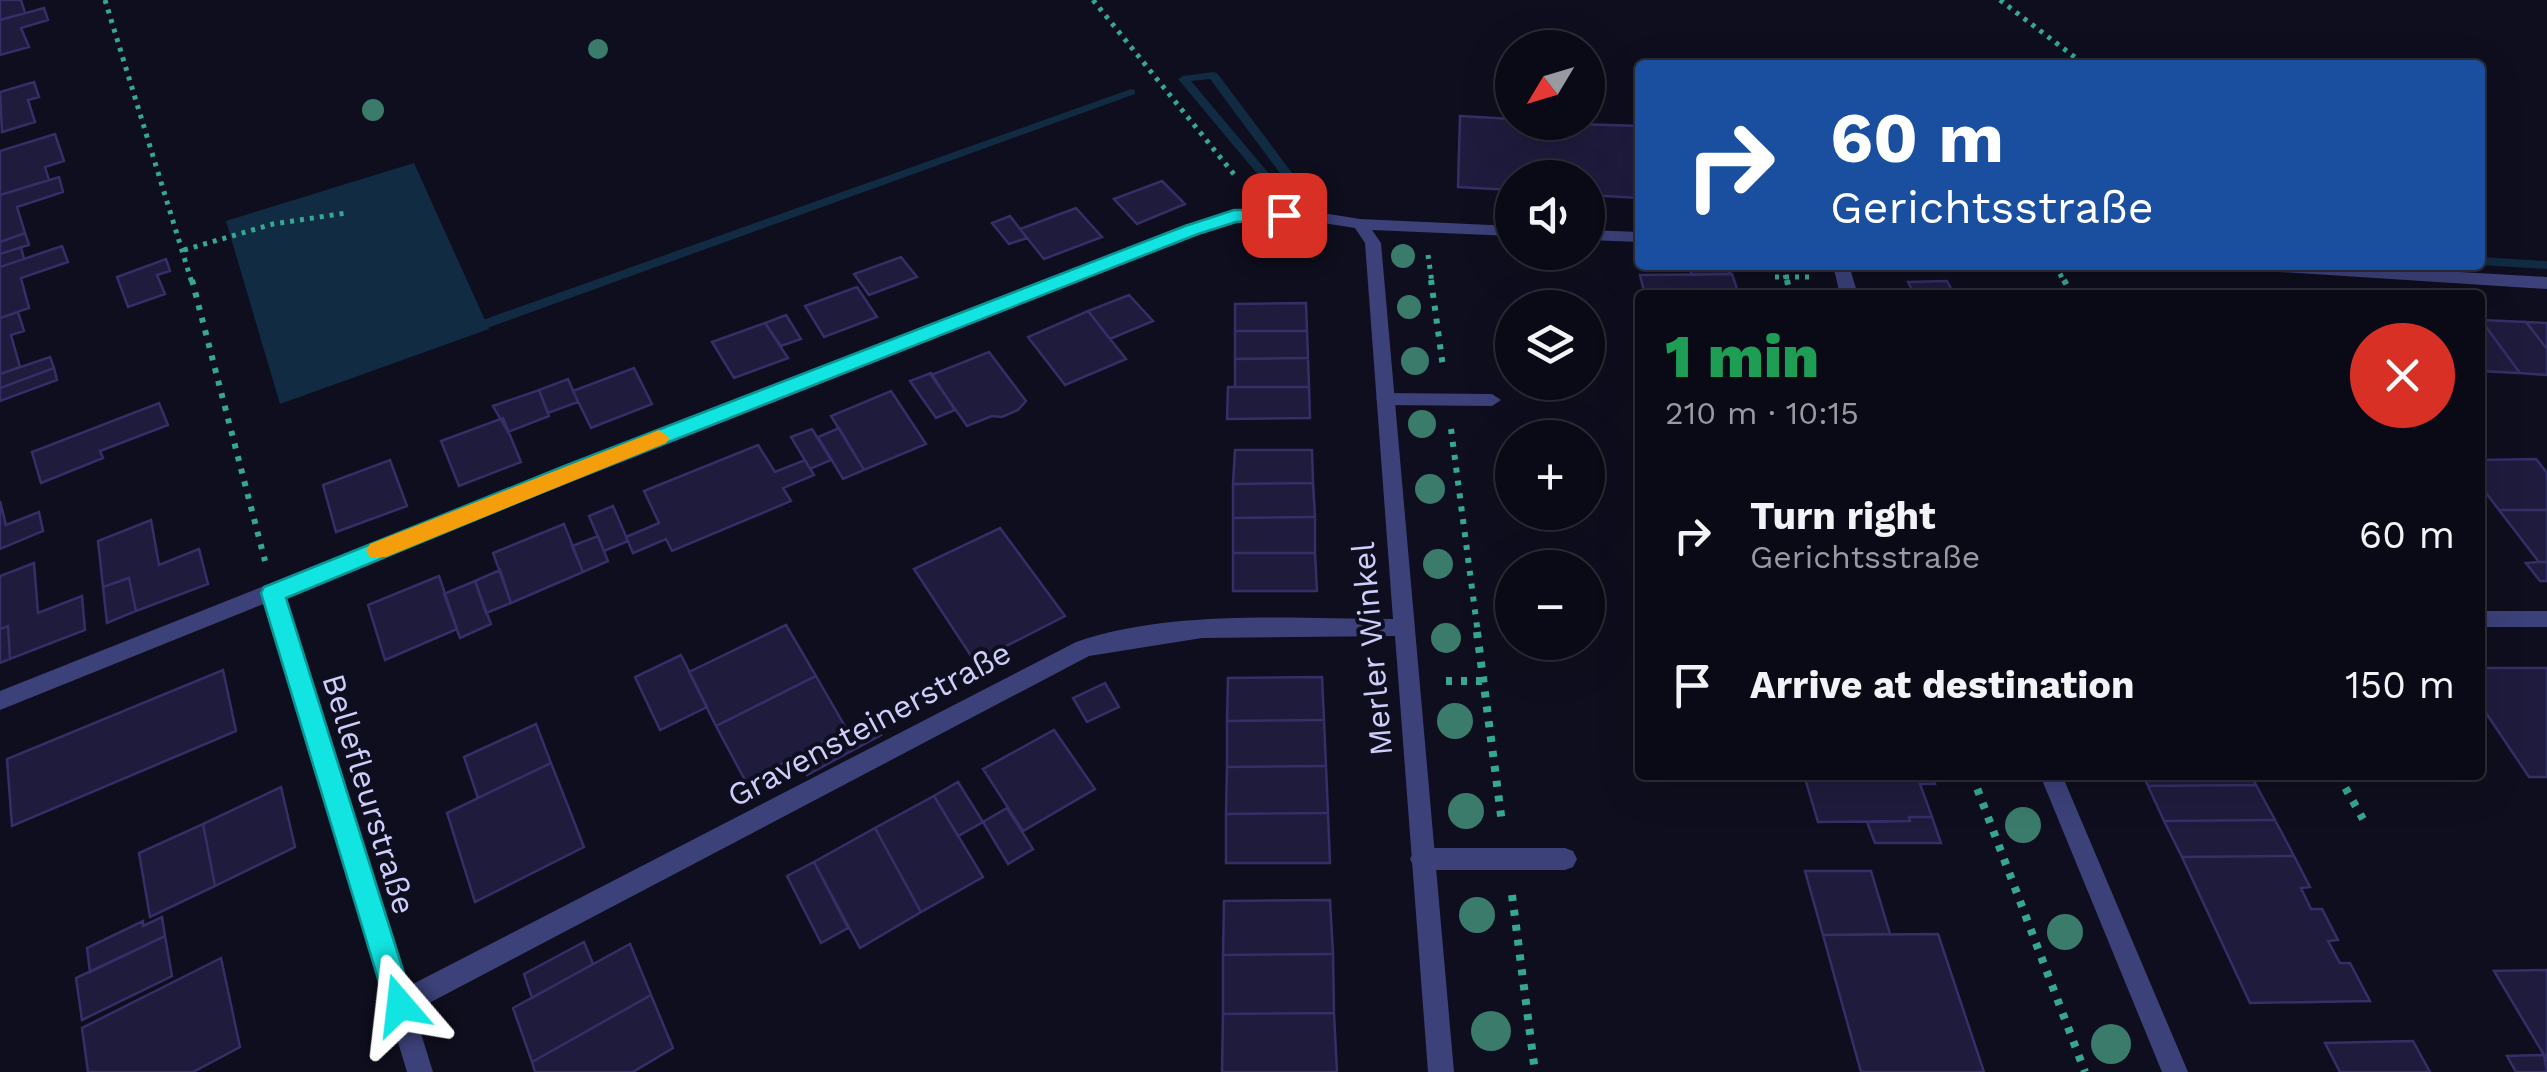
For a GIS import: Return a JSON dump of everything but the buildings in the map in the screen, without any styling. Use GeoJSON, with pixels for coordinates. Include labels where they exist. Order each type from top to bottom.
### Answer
{"type":"FeatureCollection","features":[{"type":"Feature","properties":{"kind":"street"},"geometry":{"type":"LineString","coordinates":[[0,701],[570,472],[1257,208],[1360,224],[1495,231]]}},
{"type":"Feature","properties":{"kind":"street","name":"Merler Winkel"},"geometry":{"type":"LineString","coordinates":[[1360,224],[1373,243],[1441,1072]]}},
{"type":"Feature","properties":{"kind":"street"},"geometry":{"type":"LineString","coordinates":[[1605,236],[1635,237]]}},
{"type":"Feature","properties":{"kind":"street"},"geometry":{"type":"LineString","coordinates":[[2332,270],[2547,283]]}},
{"type":"Feature","properties":{"kind":"street"},"geometry":{"type":"LineString","coordinates":[[1385,399],[1492,400]]}},
{"type":"Feature","properties":{"kind":"street","name":"Bellefleurstraße"},"geometry":{"type":"LineString","coordinates":[[273,593],[420,1072]]}},
{"type":"Feature","properties":{"kind":"street"},"geometry":{"type":"LineString","coordinates":[[2485,619],[2547,619]]}},
{"type":"Feature","properties":{"kind":"street","name":"Gravensteinerstraße"},"geometry":{"type":"LineString","coordinates":[[400,1005],[1084,648],[1136,634],[1176,630],[1402,628]]}},
{"type":"Feature","properties":{"kind":"street"},"geometry":{"type":"LineString","coordinates":[[2053,780],[2175,1072]]}},
{"type":"Feature","properties":{"kind":"street"},"geometry":{"type":"LineString","coordinates":[[1422,859],[1565,860]]}},
{"type":"Feature","properties":{"kind":"path"},"geometry":{"type":"LineString","coordinates":[[105,0],[184,250],[273,593]]}},
{"type":"Feature","properties":{"kind":"path"},"geometry":{"type":"LineString","coordinates":[[1094,0],[1257,208]]}},
{"type":"Feature","properties":{"kind":"path"},"geometry":{"type":"LineString","coordinates":[[2000,0],[2078,60]]}},
{"type":"Feature","properties":{"kind":"path"},"geometry":{"type":"LineString","coordinates":[[184,250],[273,224],[346,212]]}},
{"type":"Feature","properties":{"kind":"path"},"geometry":{"type":"LineString","coordinates":[[1427,244],[1535,1072]]}},
{"type":"Feature","properties":{"kind":"path"},"geometry":{"type":"LineString","coordinates":[[1781,270],[1779,277],[1787,290]]}},
{"type":"Feature","properties":{"kind":"path"},"geometry":{"type":"LineString","coordinates":[[1779,277],[1824,277]]}},
{"type":"Feature","properties":{"kind":"path"},"geometry":{"type":"LineString","coordinates":[[1429,682],[1484,681]]}},
{"type":"Feature","properties":{"kind":"path"},"geometry":{"type":"LineString","coordinates":[[1974,780],[2084,1072]]}},
{"type":"Feature","properties":{"kind":"path"},"geometry":{"type":"LineString","coordinates":[[2341,780],[2362,819]]}},
{"type":"Feature","properties":{"kind":"water"},"geometry":{"type":"Polygon","coordinates":[[[414,163],[489,329],[280,404],[226,221],[414,163]]]}},
{"type":"Feature","properties":{"kind":"waterway"},"geometry":{"type":"LineString","coordinates":[[1300,192],[1213,75],[1183,79],[1278,191],[1318,193]]}},
{"type":"Feature","properties":{"kind":"waterway"},"geometry":{"type":"LineString","coordinates":[[471,329],[1131,92]]}},
{"type":"Feature","properties":{"kind":"waterway"},"geometry":{"type":"LineString","coordinates":[[2485,261],[2547,265]]}},
{"type":"Feature","properties":{"kind":"slow traffic"},"geometry":{"type":"LineString","coordinates":[[378,551],[659,438]]}},
{"type":"Feature","properties":{"kind":"route"},"geometry":{"type":"LineString","coordinates":[[400,1005],[273,593],[570,472],[1192,230],[1234,216],[1284,215]]}}]}
